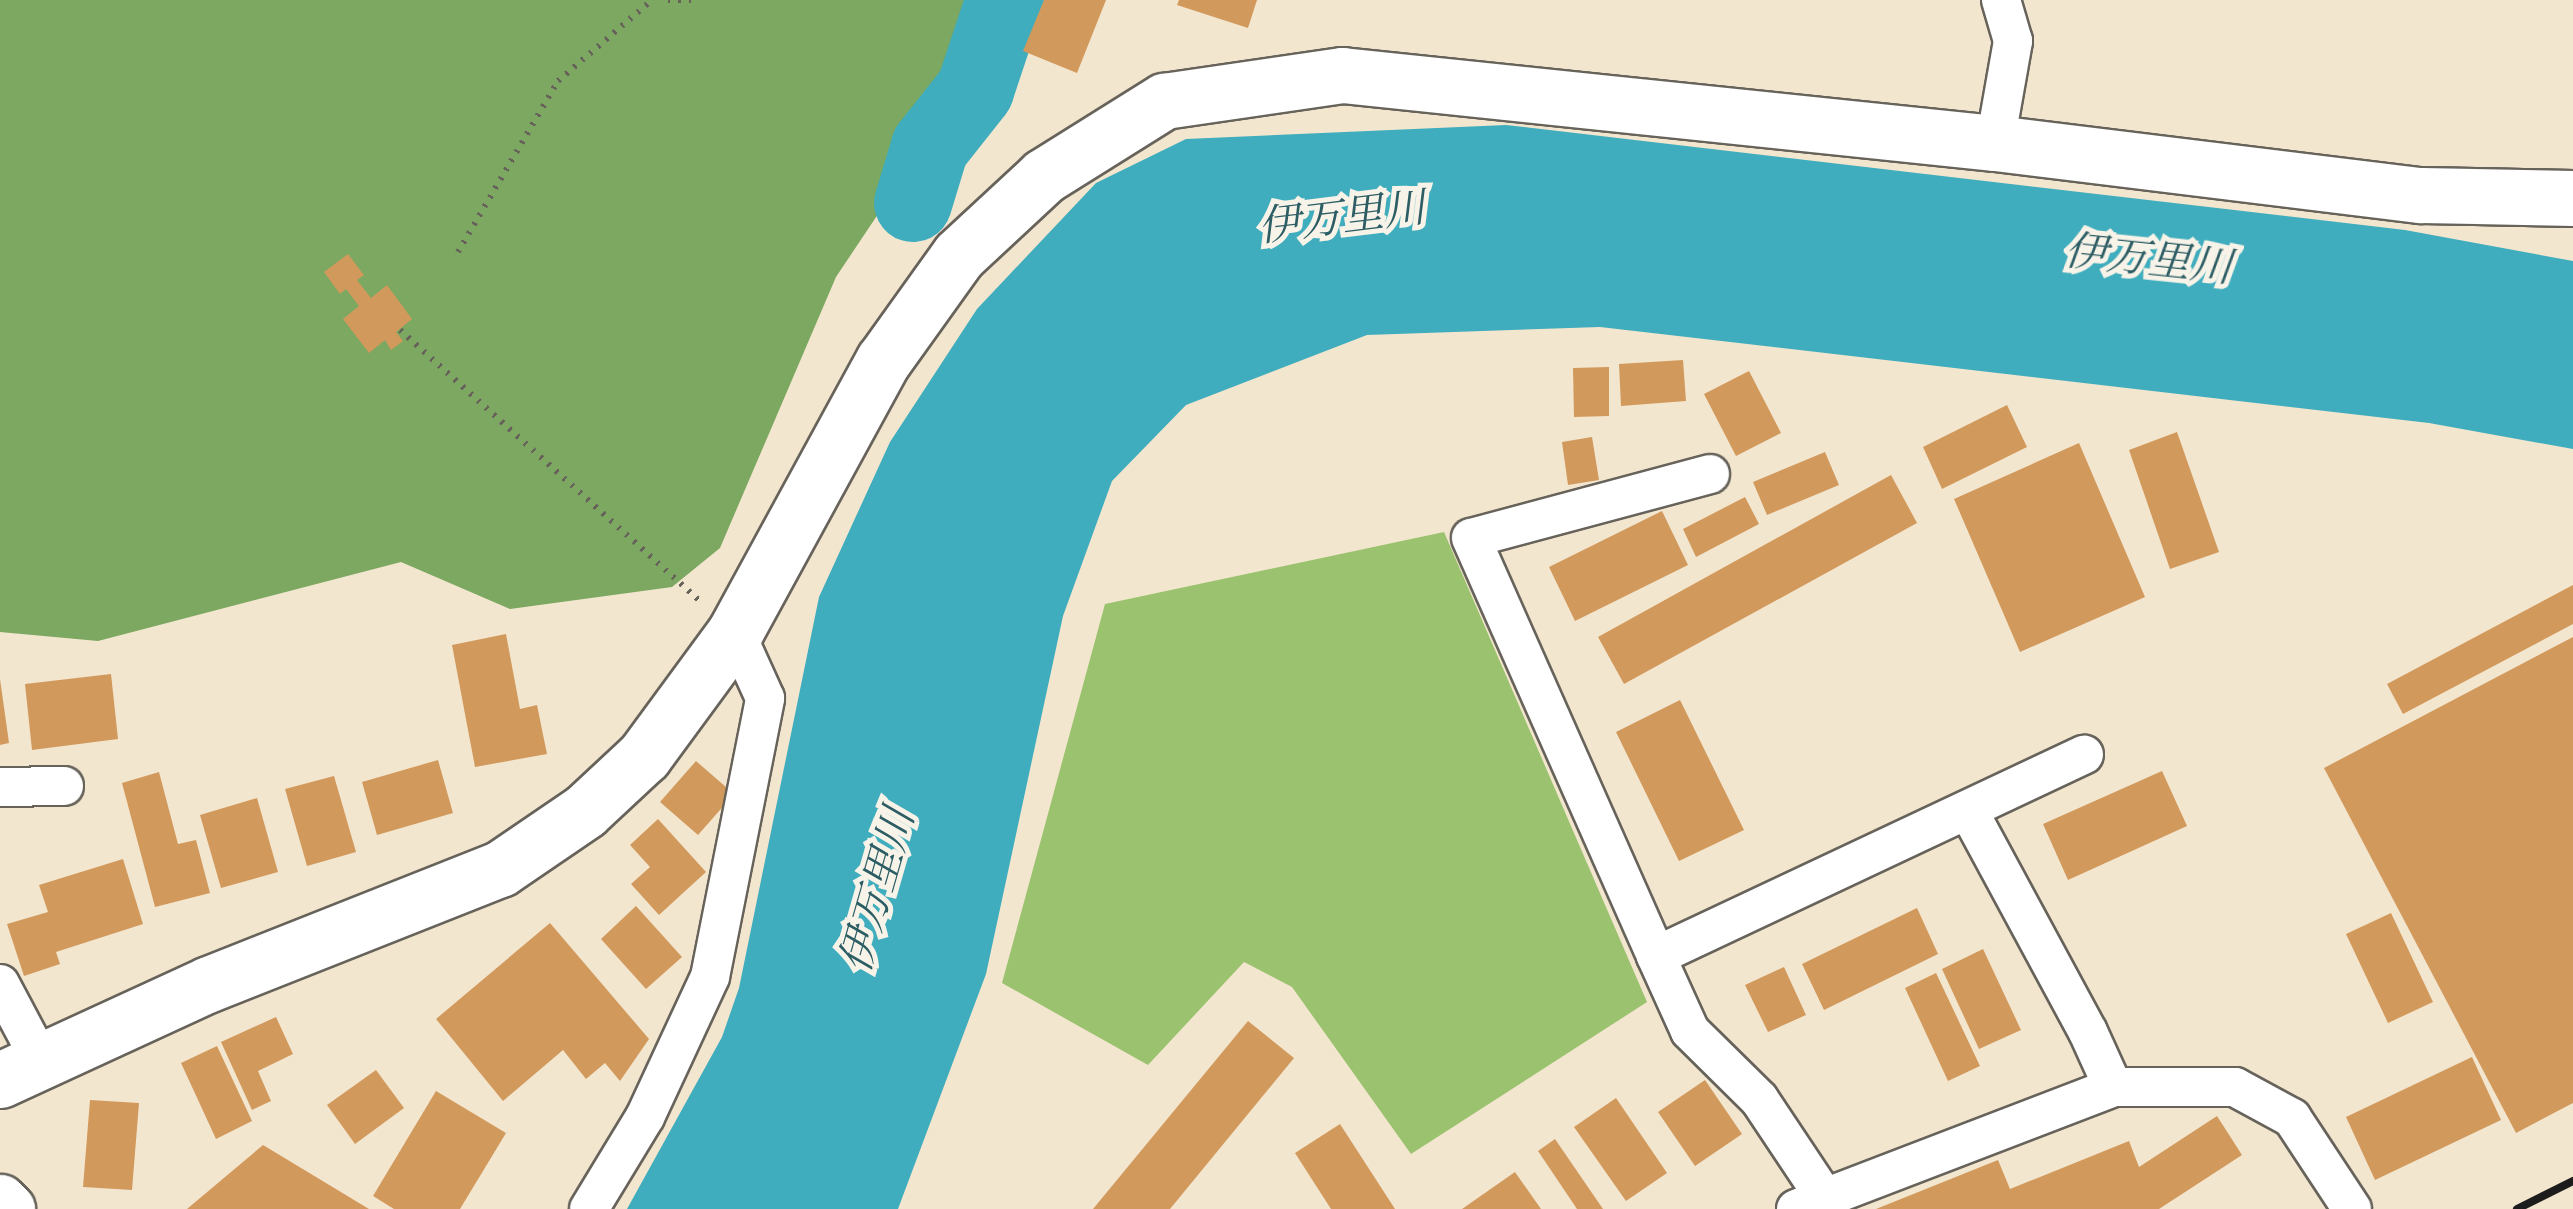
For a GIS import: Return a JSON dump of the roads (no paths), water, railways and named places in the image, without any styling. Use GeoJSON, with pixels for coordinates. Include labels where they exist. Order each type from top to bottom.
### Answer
{"type":"FeatureCollection","features":[{"type":"Feature","properties":{"kind":"street"},"geometry":{"type":"LineString","coordinates":[[1995,143],[2013,41],[2000,0]]}},
{"type":"Feature","properties":{"kind":"street"},"geometry":{"type":"LineString","coordinates":[[0,984],[20,1071],[209,984],[500,869],[585,811],[644,756],[735,632],[883,361],[959,255],[1044,176],[1164,101],[1342,75],[1995,143],[2420,195],[2573,198]]}},
{"type":"Feature","properties":{"kind":"street"},"geometry":{"type":"LineString","coordinates":[[1710,474],[1471,538],[1690,1031],[1759,1099],[1809,1202],[2113,1087],[2236,1087],[2292,1118],[2352,1209]]}},
{"type":"Feature","properties":{"kind":"street"},"geometry":{"type":"LineString","coordinates":[[589,1209],[646,1117],[710,977],[765,698],[735,632]]}},
{"type":"Feature","properties":{"kind":"street"},"geometry":{"type":"LineString","coordinates":[[1656,956],[2084,756]]}},
{"type":"Feature","properties":{"kind":"street"},"geometry":{"type":"LineString","coordinates":[[0,788],[64,786]]}},
{"type":"Feature","properties":{"kind":"street"},"geometry":{"type":"LineString","coordinates":[[1968,810],[2088,1032],[2113,1087]]}},
{"type":"Feature","properties":{"kind":"street"},"geometry":{"type":"LineString","coordinates":[[0,1202],[7,1209]]}},
{"type":"Feature","properties":{"kind":"water","name":"伊万里川"},"geometry":{"type":"Polygon","coordinates":[[[1506,125],[2405,230],[2573,261],[2573,449],[2429,423],[1600,327],[1367,335],[1186,405],[1112,481],[1063,616],[986,974],[898,1209],[627,1209],[722,1037],[739,988],[819,597],[890,442],[977,309],[1096,183],[1186,139],[1506,125]]]}},
{"type":"Feature","properties":{"kind":"waterway"},"geometry":{"type":"LineString","coordinates":[[913,203],[930,147],[975,90],[1005,0]]}},
{"type":"Feature","properties":{"kind":"railway"},"geometry":{"type":"LineString","coordinates":[[2517,1209],[2573,1181]]}}]}
